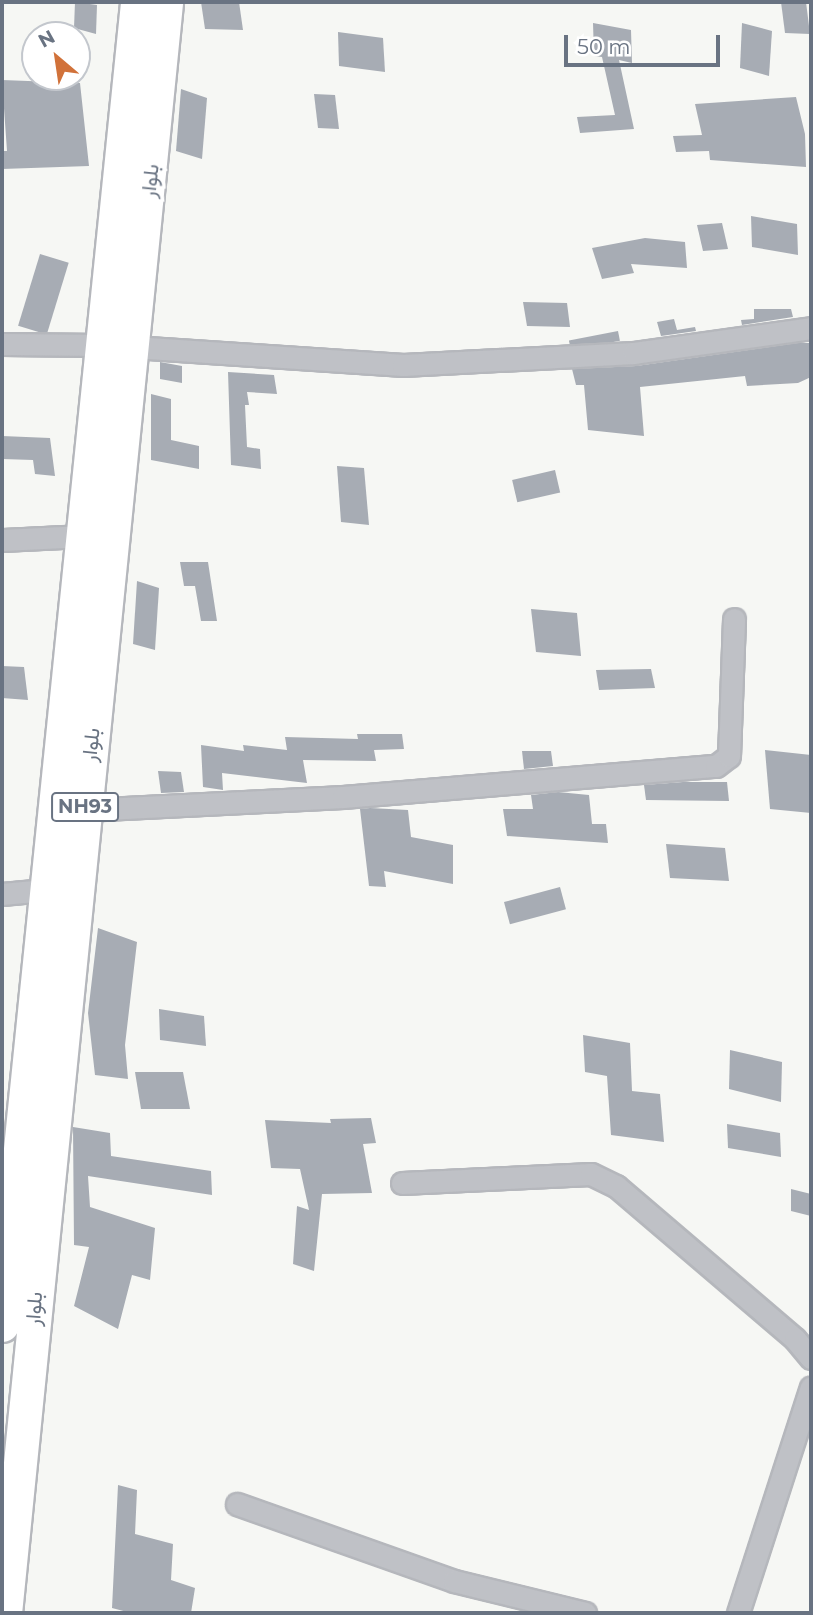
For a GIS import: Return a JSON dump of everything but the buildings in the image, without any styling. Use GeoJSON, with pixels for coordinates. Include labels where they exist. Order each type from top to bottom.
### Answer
{"type":"FeatureCollection","features":[{"type":"Feature","properties":{"kind":"main road","name":"بلوار"},"geometry":{"type":"LineString","coordinates":[[4,1600],[85,810],[118,347],[137,2]]}},
{"type":"Feature","properties":{"kind":"main road","name":"بلوار"},"geometry":{"type":"LineString","coordinates":[[2,1325],[83,536],[118,347],[166,2]]}},
{"type":"Feature","properties":{"kind":"street"},"geometry":{"type":"LineString","coordinates":[[2,344],[118,347],[403,365],[634,353],[811,328]]}},
{"type":"Feature","properties":{"kind":"street"},"geometry":{"type":"LineString","coordinates":[[2,540],[83,536]]}},
{"type":"Feature","properties":{"kind":"street"},"geometry":{"type":"LineString","coordinates":[[85,810],[344,797],[716,766],[729,756],[734,618]]}},
{"type":"Feature","properties":{"kind":"street"},"geometry":{"type":"LineString","coordinates":[[2,894],[45,890]]}},
{"type":"Feature","properties":{"kind":"street"},"geometry":{"type":"LineString","coordinates":[[401,1183],[591,1174],[616,1186],[795,1339],[811,1358]]}},
{"type":"Feature","properties":{"kind":"street"},"geometry":{"type":"LineString","coordinates":[[738,1613],[811,1387]]}},
{"type":"Feature","properties":{"kind":"street"},"geometry":{"type":"LineString","coordinates":[[237,1504],[454,1581],[585,1613]]}}]}
